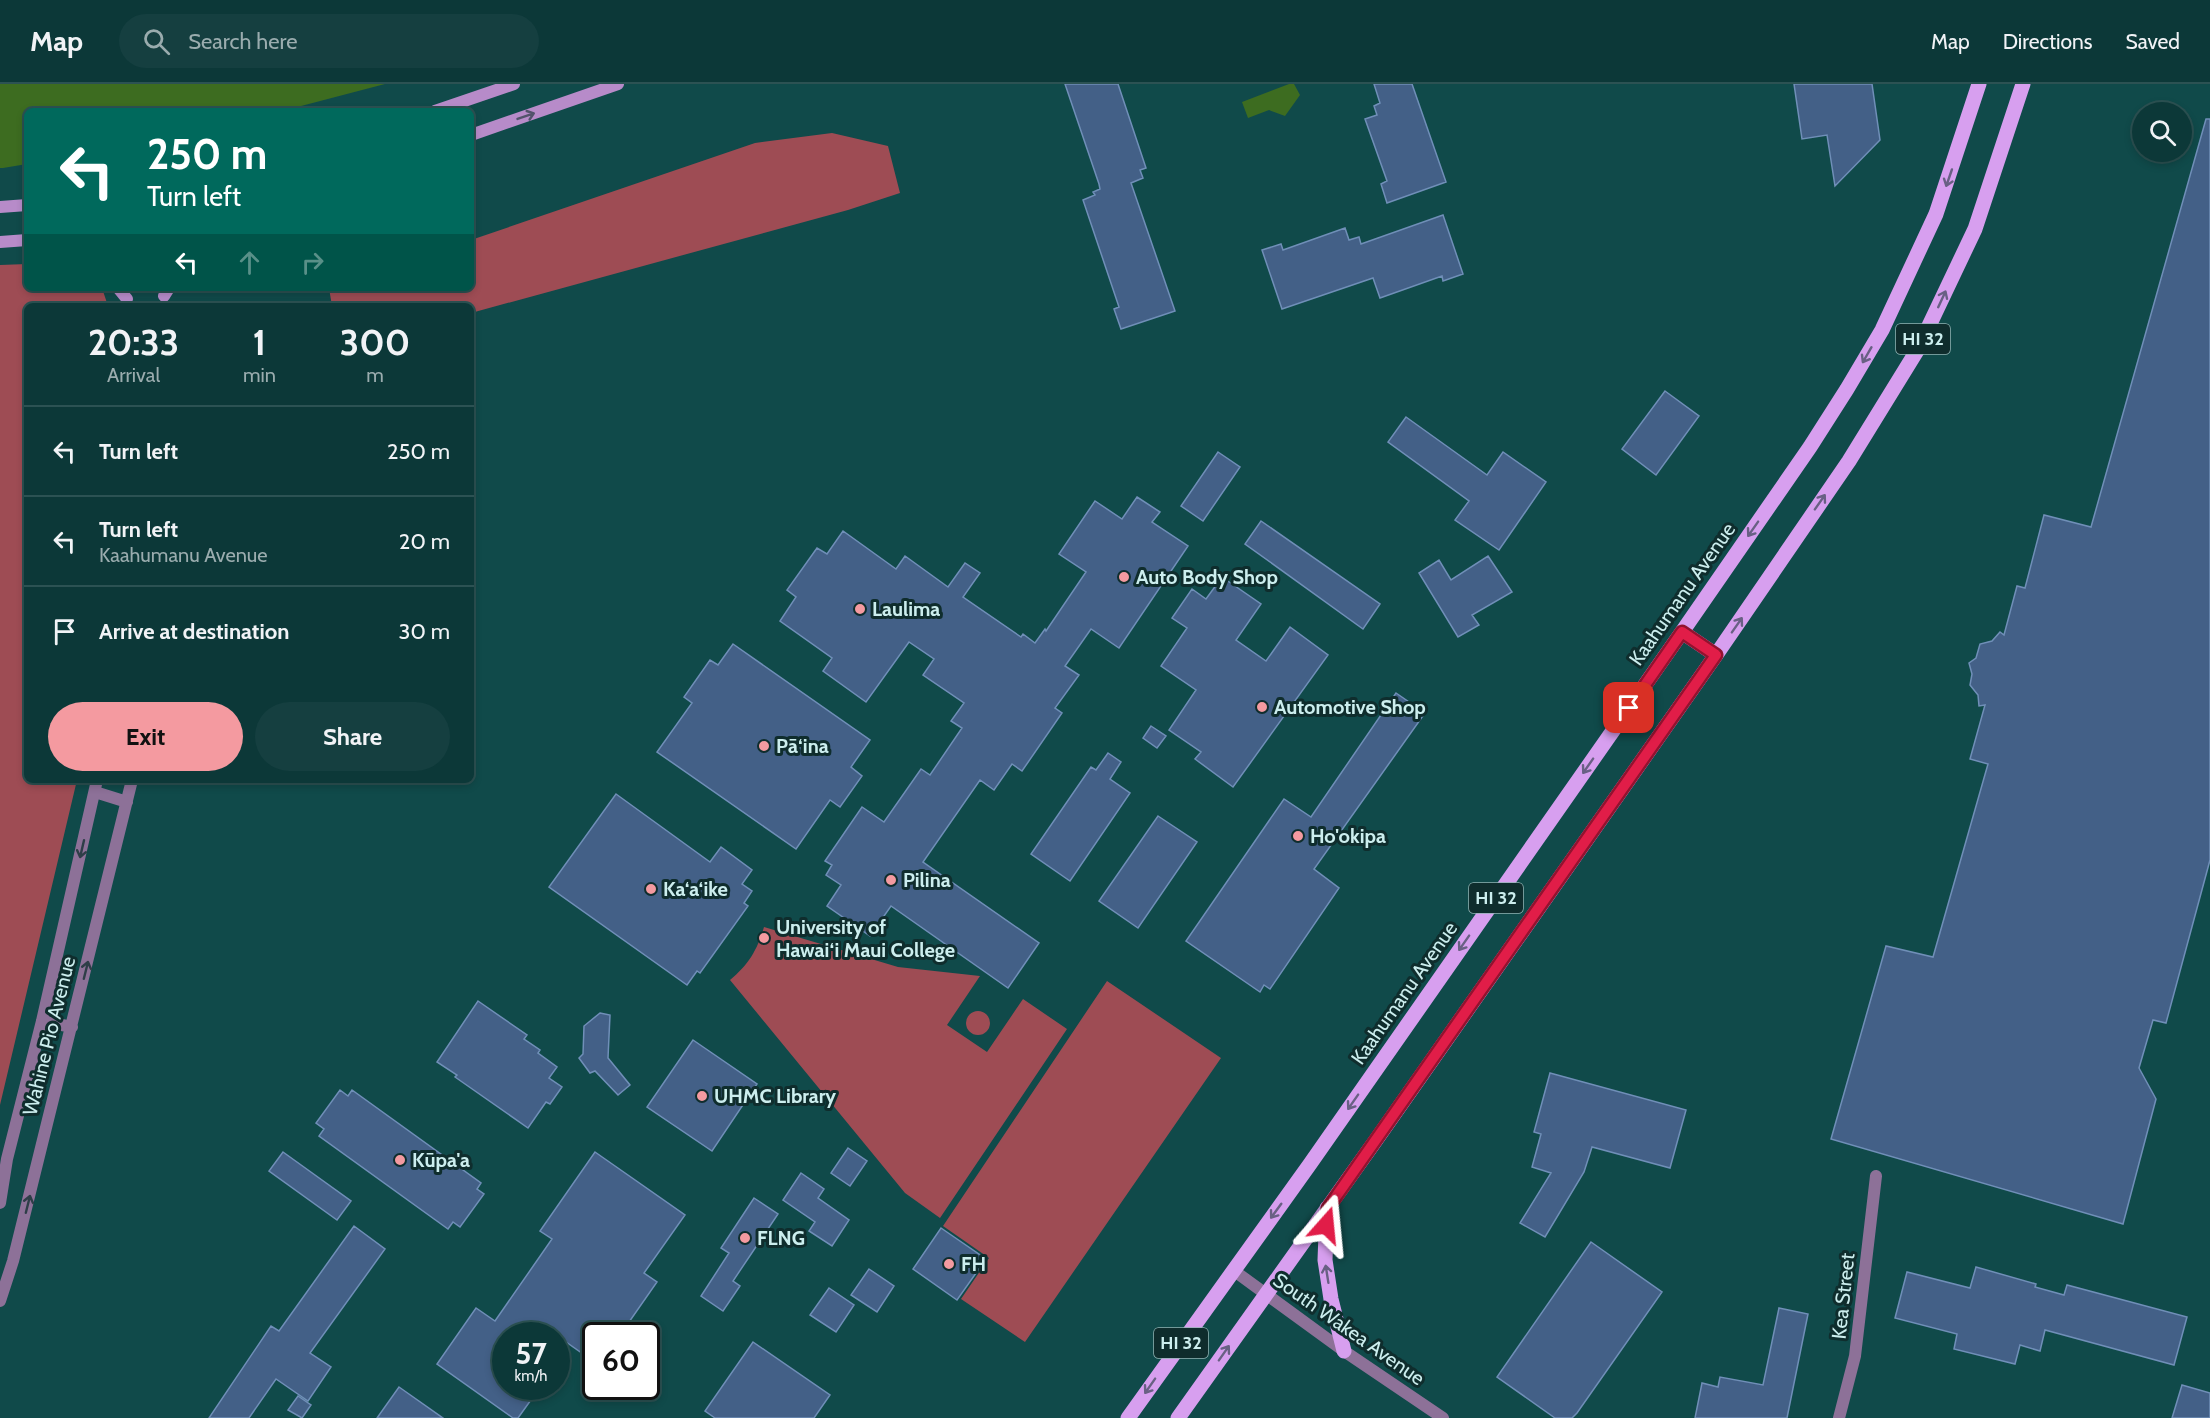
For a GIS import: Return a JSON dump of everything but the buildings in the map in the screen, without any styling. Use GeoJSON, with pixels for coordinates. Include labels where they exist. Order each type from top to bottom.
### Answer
{"type":"FeatureCollection","features":[{"type":"Feature","properties":{"kind":"main road"},"geometry":{"type":"LineString","coordinates":[[444,108],[514,84]]}},
{"type":"Feature","properties":{"kind":"main road"},"geometry":{"type":"LineString","coordinates":[[474,134],[618,84]]}},
{"type":"Feature","properties":{"kind":"main road","name":"Kaahumanu Avenue"},"geometry":{"type":"LineString","coordinates":[[1128,1418],[1330,1135],[1810,447],[1882,330],[1936,214],[1968,123],[1979,84]]}},
{"type":"Feature","properties":{"kind":"main road","name":"HI 32"},"geometry":{"type":"LineString","coordinates":[[1178,1418],[1716,655],[1849,461],[1918,349],[1975,229],[2023,84]]}},
{"type":"Feature","properties":{"kind":"main road"},"geometry":{"type":"LineString","coordinates":[[0,207],[24,204]]}},
{"type":"Feature","properties":{"kind":"main road"},"geometry":{"type":"LineString","coordinates":[[0,242],[24,241]]}},
{"type":"Feature","properties":{"kind":"main road"},"geometry":{"type":"LineString","coordinates":[[1682,632],[1716,655]]}},
{"type":"Feature","properties":{"kind":"main road"},"geometry":{"type":"LineString","coordinates":[[1328,1208],[1324,1260],[1344,1351]]}},
{"type":"Feature","properties":{"kind":"street","name":"Wahine Pio Avenue"},"geometry":{"type":"LineString","coordinates":[[0,1301],[13,1261],[131,783]]}},
{"type":"Feature","properties":{"kind":"street","name":"Wahine Pio Avenue"},"geometry":{"type":"LineString","coordinates":[[0,1203],[7,1159],[42,1021],[96,786]]}},
{"type":"Feature","properties":{"kind":"street"},"geometry":{"type":"LineString","coordinates":[[96,786],[127,802]]}},
{"type":"Feature","properties":{"kind":"street"},"geometry":{"type":"LineString","coordinates":[[42,1021],[72,1027]]}},
{"type":"Feature","properties":{"kind":"street","name":"Kea Street"},"geometry":{"type":"LineString","coordinates":[[1839,1418],[1855,1356],[1876,1176]]}},
{"type":"Feature","properties":{"kind":"street","name":"South Wakea Avenue"},"geometry":{"type":"LineString","coordinates":[[1233,1270],[1344,1351],[1443,1418]]}},
{"type":"Feature","properties":{"kind":"shaded area"},"geometry":{"type":"Polygon","coordinates":[[[0,84],[385,84],[293,108],[24,108],[24,164],[0,168],[0,84]]]}},
{"type":"Feature","properties":{"kind":"shaded area"},"geometry":{"type":"Polygon","coordinates":[[[1294,84],[1300,95],[1285,116],[1269,110],[1248,118],[1242,102],[1294,84]]]}},
{"type":"Feature","properties":{"kind":"shaded area"},"geometry":{"type":"Polygon","coordinates":[[[832,133],[888,146],[900,193],[848,210],[474,312],[474,303],[332,303],[330,291],[474,291],[474,239],[755,143],[832,133]]]}},
{"type":"Feature","properties":{"kind":"shaded area"},"geometry":{"type":"Polygon","coordinates":[[[24,264],[24,291],[103,291],[107,303],[24,303],[24,783],[76,783],[0,1105],[0,265],[24,264]]]}},
{"type":"Feature","properties":{"kind":"shaded area"},"geometry":{"type":"Polygon","coordinates":[[[764,927],[898,967],[980,976],[947,1025],[987,1052],[1023,999],[1067,1029],[940,1218],[905,1193],[730,980],[751,957],[764,927]]]}},
{"type":"Feature","properties":{"kind":"shaded area"},"geometry":{"type":"Polygon","coordinates":[[[1107,981],[1221,1058],[1025,1342],[961,1299],[989,1258],[943,1226],[1107,981]]]}},
{"type":"Feature","properties":{"kind":"shaded area"},"geometry":{"type":"Polygon","coordinates":[[[978,1011],[986,1015],[990,1023],[986,1031],[978,1035],[970,1031],[966,1023],[970,1015],[978,1011]]]}},
{"type":"Feature","properties":{"kind":"place","name":"Auto Body Shop"},"geometry":{"type":"Point","coordinates":[1124,577]}},
{"type":"Feature","properties":{"kind":"place","name":"Laulima"},"geometry":{"type":"Point","coordinates":[860,609]}},
{"type":"Feature","properties":{"kind":"place","name":"Automotive Shop"},"geometry":{"type":"Point","coordinates":[1262,707]}},
{"type":"Feature","properties":{"kind":"place","name":"Pā‘ina"},"geometry":{"type":"Point","coordinates":[764,746]}},
{"type":"Feature","properties":{"kind":"place","name":"Ho'okipa"},"geometry":{"type":"Point","coordinates":[1298,836]}},
{"type":"Feature","properties":{"kind":"place","name":"Pilina"},"geometry":{"type":"Point","coordinates":[891,880]}},
{"type":"Feature","properties":{"kind":"place","name":"Ka‘a‘ike"},"geometry":{"type":"Point","coordinates":[651,889]}},
{"type":"Feature","properties":{"kind":"place","name":"University of Hawai‘i Maui College"},"geometry":{"type":"Point","coordinates":[764,938]}},
{"type":"Feature","properties":{"kind":"place","name":"UHMC Library"},"geometry":{"type":"Point","coordinates":[702,1096]}},
{"type":"Feature","properties":{"kind":"place","name":"Kūpa'a"},"geometry":{"type":"Point","coordinates":[400,1160]}},
{"type":"Feature","properties":{"kind":"place","name":"FLNG"},"geometry":{"type":"Point","coordinates":[745,1238]}},
{"type":"Feature","properties":{"kind":"place","name":"FH"},"geometry":{"type":"Point","coordinates":[949,1264]}},
{"type":"Feature","properties":{"kind":"route"},"geometry":{"type":"LineString","coordinates":[[1326,1225],[1328,1208],[1716,655],[1682,632],[1629,708]]}}]}
